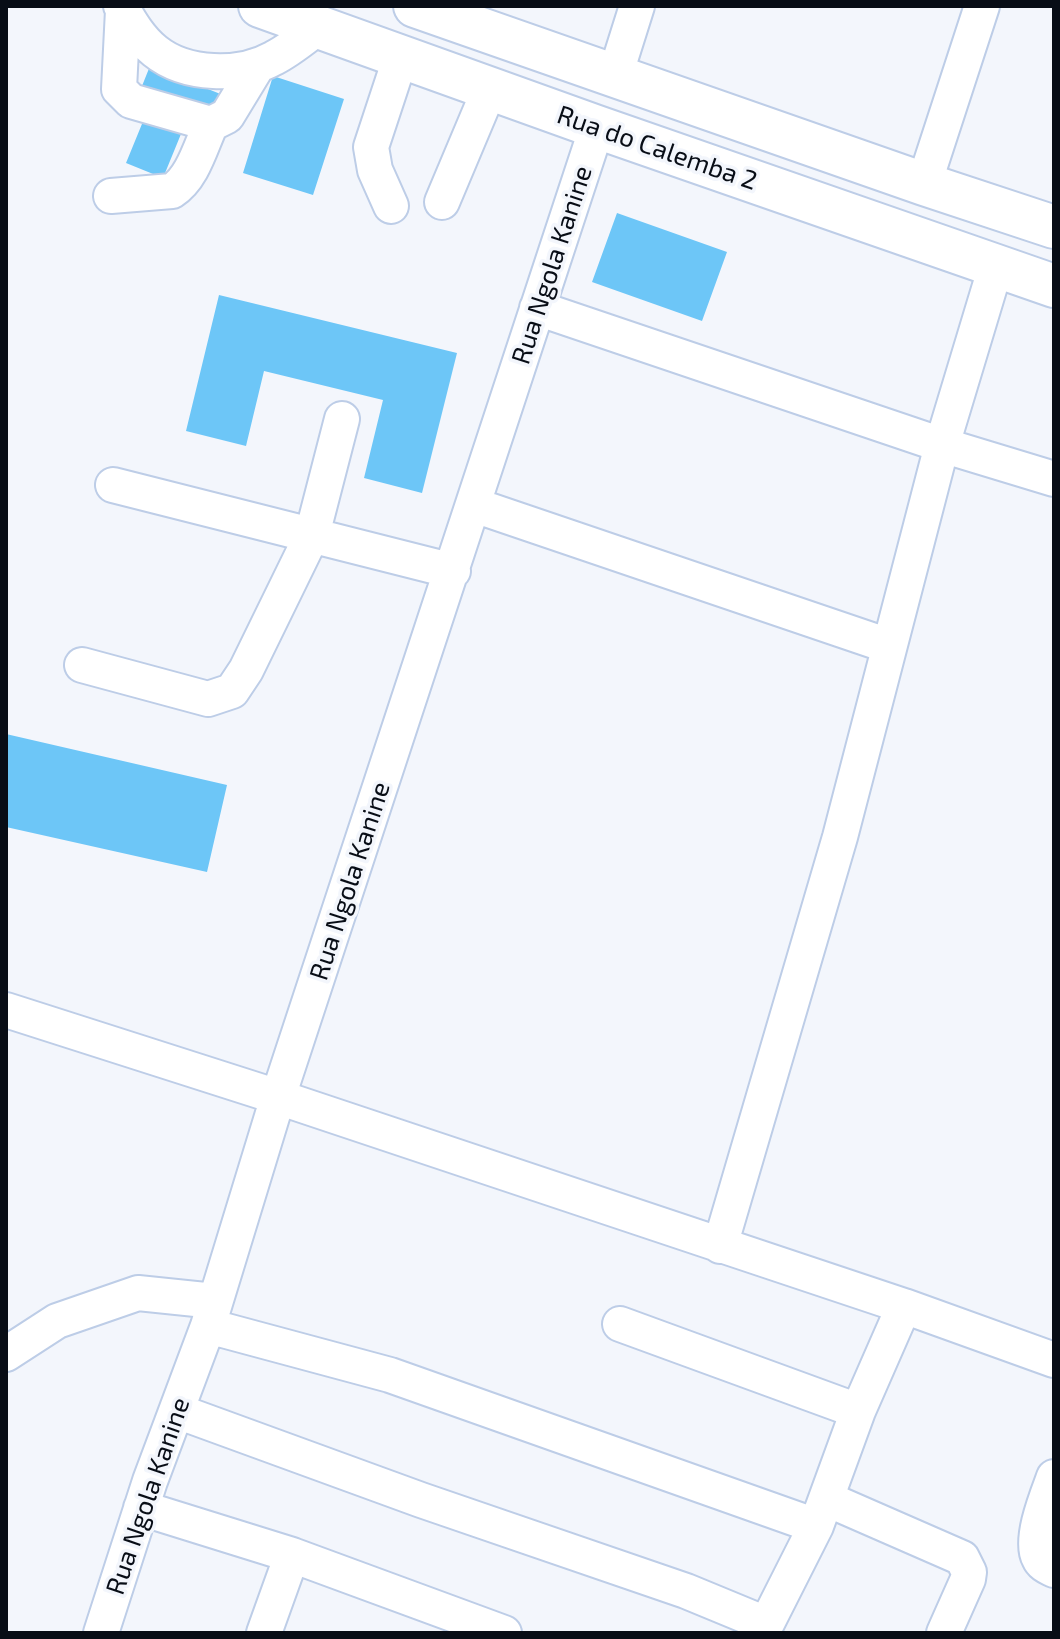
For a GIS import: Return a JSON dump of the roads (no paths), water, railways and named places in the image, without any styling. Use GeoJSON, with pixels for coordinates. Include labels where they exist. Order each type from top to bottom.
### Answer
{"type":"FeatureCollection","features":[{"type":"Feature","properties":{"kind":"main road","name":"Rua do Calemba 2"},"geometry":{"type":"LineString","coordinates":[[260,6],[1054,286]]}},
{"type":"Feature","properties":{"kind":"main road","name":"Rua do Calemba 2"},"geometry":{"type":"LineString","coordinates":[[415,6],[1054,227]]}},
{"type":"Feature","properties":{"kind":"street"},"geometry":{"type":"LineString","coordinates":[[615,76],[637,6]]}},
{"type":"Feature","properties":{"kind":"street"},"geometry":{"type":"LineString","coordinates":[[924,184],[982,6]]}},
{"type":"Feature","properties":{"kind":"street"},"geometry":{"type":"LineString","coordinates":[[122,8],[132,26],[155,51],[177,62],[232,72],[274,58],[320,26]]}},
{"type":"Feature","properties":{"kind":"street"},"geometry":{"type":"LineString","coordinates":[[122,8],[119,89],[123,95],[131,101],[211,124]]}},
{"type":"Feature","properties":{"kind":"street"},"geometry":{"type":"LineString","coordinates":[[391,206],[375,170],[371,147],[401,56]]}},
{"type":"Feature","properties":{"kind":"street"},"geometry":{"type":"LineString","coordinates":[[111,196],[172,191],[179,187],[186,179],[211,124],[227,116],[258,65]]}},
{"type":"Feature","properties":{"kind":"street"},"geometry":{"type":"LineString","coordinates":[[442,202],[490,88]]}},
{"type":"Feature","properties":{"kind":"street","name":"Rua Ngola Kanine"},"geometry":{"type":"LineString","coordinates":[[101,1633],[141,1508],[212,1314],[278,1097],[597,127]]}},
{"type":"Feature","properties":{"kind":"street"},"geometry":{"type":"LineString","coordinates":[[720,1246],[840,837],[942,445],[996,266]]}},
{"type":"Feature","properties":{"kind":"street"},"geometry":{"type":"LineString","coordinates":[[537,308],[942,445],[1054,479]]}},
{"type":"Feature","properties":{"kind":"street"},"geometry":{"type":"LineString","coordinates":[[82,665],[208,699],[232,691],[246,670],[312,535],[342,419]]}},
{"type":"Feature","properties":{"kind":"street"},"geometry":{"type":"LineString","coordinates":[[113,485],[453,571]]}},
{"type":"Feature","properties":{"kind":"street"},"geometry":{"type":"LineString","coordinates":[[474,505],[889,646]]}},
{"type":"Feature","properties":{"kind":"street"},"geometry":{"type":"LineString","coordinates":[[6,1010],[278,1097],[904,1306],[1054,1360]]}},
{"type":"Feature","properties":{"kind":"street"},"geometry":{"type":"LineString","coordinates":[[6,1354],[57,1321],[138,1293],[212,1314],[390,1375],[962,1558],[969,1572],[968,1579],[944,1633]]}},
{"type":"Feature","properties":{"kind":"street"},"geometry":{"type":"LineString","coordinates":[[177,1411],[421,1500],[686,1591],[764,1628],[821,1512],[858,1411],[904,1306]]}},
{"type":"Feature","properties":{"kind":"street"},"geometry":{"type":"LineString","coordinates":[[620,1324],[858,1411]]}},
{"type":"Feature","properties":{"kind":"street"},"geometry":{"type":"LineString","coordinates":[[1054,1477],[1040,1518],[1036,1546],[1037,1556],[1043,1564],[1054,1570]]}},
{"type":"Feature","properties":{"kind":"street"},"geometry":{"type":"LineString","coordinates":[[141,1508],[292,1555],[430,1620],[504,1633]]}},
{"type":"Feature","properties":{"kind":"street"},"geometry":{"type":"LineString","coordinates":[[264,1633],[292,1555]]}}]}
